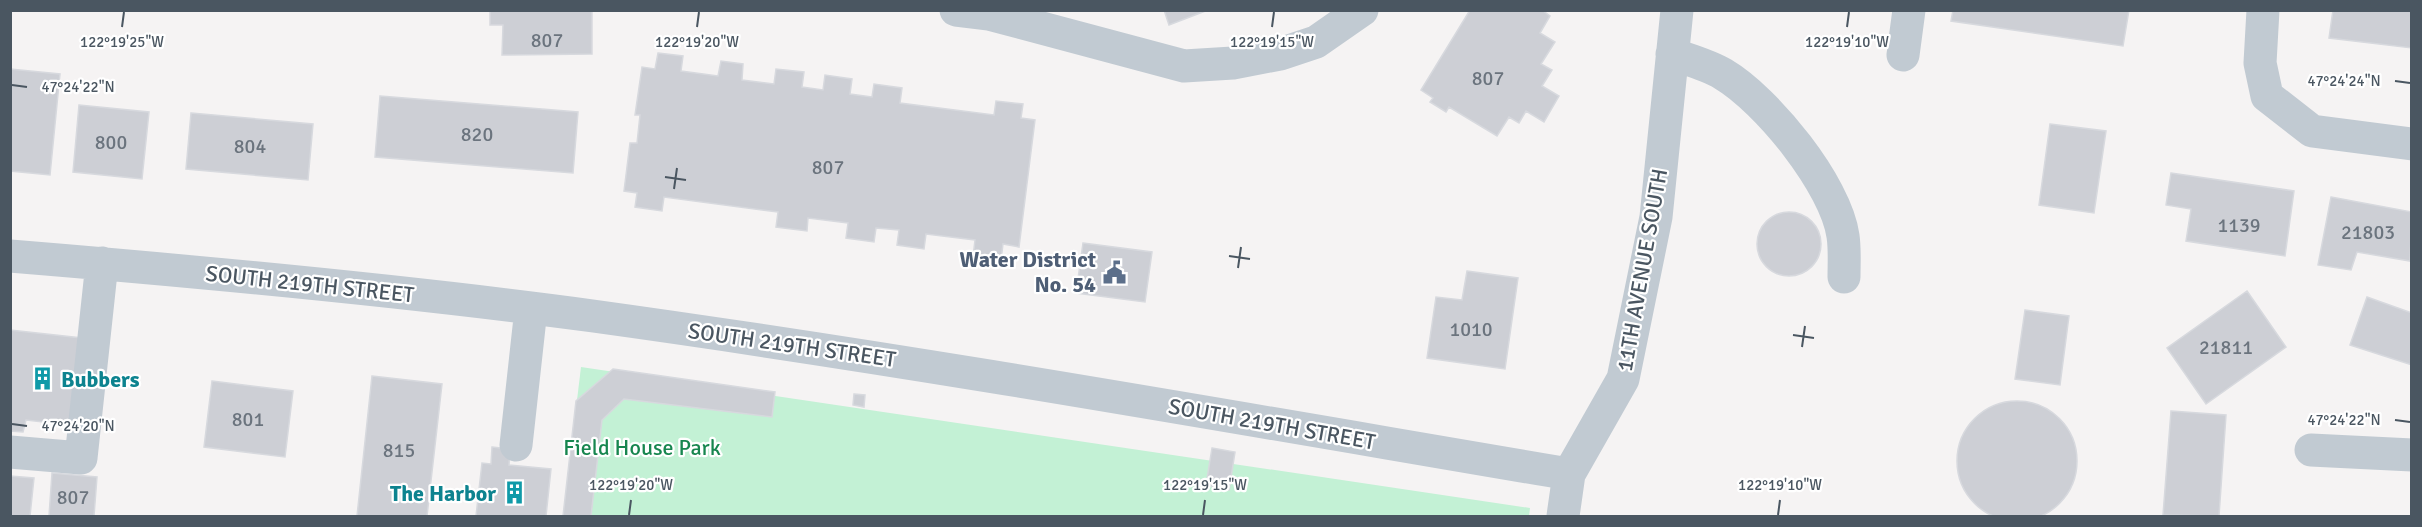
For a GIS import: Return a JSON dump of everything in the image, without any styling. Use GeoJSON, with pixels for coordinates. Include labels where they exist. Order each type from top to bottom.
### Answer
{"type":"FeatureCollection","features":[{"type":"Feature","properties":{"kind":"street"},"geometry":{"type":"LineString","coordinates":[[956,10],[989,14],[1184,66],[1233,63],[1280,54],[1316,42],[1362,10]]}},
{"type":"Feature","properties":{"kind":"street","name":"11TH AVENUE SOUTH"},"geometry":{"type":"LineString","coordinates":[[1563,516],[1569,474],[1623,379],[1656,217],[1677,10]]}},
{"type":"Feature","properties":{"kind":"street"},"geometry":{"type":"LineString","coordinates":[[1903,55],[1909,10]]}},
{"type":"Feature","properties":{"kind":"street"},"geometry":{"type":"LineString","coordinates":[[2263,10],[2260,63],[2267,96],[2312,131],[2412,144]]}},
{"type":"Feature","properties":{"kind":"street"},"geometry":{"type":"LineString","coordinates":[[1672,54],[1723,74],[1760,104],[1807,157],[1833,204],[1843,235],[1844,277]]}},
{"type":"Feature","properties":{"kind":"street","name":"SOUTH 219TH STREET"},"geometry":{"type":"LineString","coordinates":[[10,256],[346,287],[531,309],[874,357],[1569,474]]}},
{"type":"Feature","properties":{"kind":"street"},"geometry":{"type":"LineString","coordinates":[[10,452],[81,458],[102,263]]}},
{"type":"Feature","properties":{"kind":"street"},"geometry":{"type":"LineString","coordinates":[[516,445],[531,309]]}},
{"type":"Feature","properties":{"kind":"street"},"geometry":{"type":"LineString","coordinates":[[2311,450],[2412,455]]}},
{"type":"Feature","properties":{"kind":"green space","name":"Field House Park"},"geometry":{"type":"Polygon","coordinates":[[[581,367],[1530,508],[1529,516],[563,516],[581,367]]]}},
{"type":"Feature","properties":{"kind":"building"},"geometry":{"type":"Polygon","coordinates":[[[490,10],[592,10],[592,54],[502,55],[503,25],[490,25],[490,10]]]}},
{"type":"Feature","properties":{"kind":"building"},"geometry":{"type":"Polygon","coordinates":[[[1164,10],[1208,10],[1169,25],[1164,10]]]}},
{"type":"Feature","properties":{"kind":"building"},"geometry":{"type":"Polygon","coordinates":[[[1470,10],[1542,10],[1550,16],[1540,33],[1555,42],[1541,64],[1552,70],[1542,86],[1559,96],[1544,122],[1526,111],[1519,123],[1509,117],[1497,136],[1449,107],[1446,112],[1430,102],[1433,98],[1421,90],[1470,10]]]}},
{"type":"Feature","properties":{"kind":"building"},"geometry":{"type":"Polygon","coordinates":[[[1953,10],[2129,10],[2123,46],[1951,21],[1953,10]]]}},
{"type":"Feature","properties":{"kind":"building"},"geometry":{"type":"Polygon","coordinates":[[[2333,10],[2412,10],[2412,48],[2329,38],[2333,10]]]}},
{"type":"Feature","properties":{"kind":"building"},"geometry":{"type":"Polygon","coordinates":[[[658,53],[683,56],[681,71],[718,76],[721,61],[743,64],[742,80],[774,84],[776,69],[804,72],[802,87],[823,90],[825,75],[852,79],[850,94],[872,97],[874,84],[902,88],[900,103],[994,115],[996,101],[1023,104],[1021,118],[1035,120],[1019,247],[1003,244],[1001,260],[973,257],[975,240],[926,234],[924,249],[897,245],[899,230],[876,228],[874,242],[846,238],[848,223],[808,218],[807,231],[776,227],[778,212],[664,197],[662,211],[635,207],[637,193],[624,191],[630,143],[637,143],[640,115],[635,115],[642,67],[655,69],[658,53]]]}},
{"type":"Feature","properties":{"kind":"building"},"geometry":{"type":"Polygon","coordinates":[[[10,69],[60,74],[50,175],[10,171],[10,69]]]}},
{"type":"Feature","properties":{"kind":"building"},"geometry":{"type":"Polygon","coordinates":[[[380,96],[578,112],[573,173],[375,157],[380,96]]]}},
{"type":"Feature","properties":{"kind":"building"},"geometry":{"type":"Polygon","coordinates":[[[79,105],[149,112],[142,179],[73,172],[79,105]]]}},
{"type":"Feature","properties":{"kind":"building"},"geometry":{"type":"Polygon","coordinates":[[[191,113],[313,124],[308,180],[186,169],[191,113]]]}},
{"type":"Feature","properties":{"kind":"building"},"geometry":{"type":"Polygon","coordinates":[[[2050,124],[2106,131],[2094,213],[2039,205],[2050,124]]]}},
{"type":"Feature","properties":{"kind":"building"},"geometry":{"type":"Polygon","coordinates":[[[2171,173],[2294,191],[2285,256],[2186,241],[2191,209],[2166,205],[2171,173]]]}},
{"type":"Feature","properties":{"kind":"building"},"geometry":{"type":"Polygon","coordinates":[[[2331,197],[2412,212],[2410,261],[2357,252],[2351,270],[2318,265],[2331,197]]]}},
{"type":"Feature","properties":{"kind":"building"},"geometry":{"type":"Polygon","coordinates":[[[1789,212],[1807,218],[1815,226],[1821,244],[1815,262],[1807,270],[1789,276],[1771,270],[1763,262],[1757,244],[1763,226],[1771,218],[1789,212]]]}},
{"type":"Feature","properties":{"kind":"building","name":"Water District No. 54"},"geometry":{"type":"Polygon","coordinates":[[[1083,243],[1152,252],[1145,302],[1076,293],[1083,243]]]}},
{"type":"Feature","properties":{"kind":"building"},"geometry":{"type":"Polygon","coordinates":[[[1467,271],[1518,278],[1505,369],[1427,358],[1436,297],[1462,300],[1467,271]]]}},
{"type":"Feature","properties":{"kind":"building"},"geometry":{"type":"Polygon","coordinates":[[[2247,291],[2286,347],[2206,404],[2167,348],[2247,291]]]}},
{"type":"Feature","properties":{"kind":"building"},"geometry":{"type":"Polygon","coordinates":[[[2367,297],[2412,313],[2412,365],[2350,345],[2367,297]]]}},
{"type":"Feature","properties":{"kind":"building"},"geometry":{"type":"Polygon","coordinates":[[[2025,310],[2069,316],[2060,385],[2015,379],[2025,310]]]}},
{"type":"Feature","properties":{"kind":"building","name":"Bubbers"},"geometry":{"type":"Polygon","coordinates":[[[10,330],[82,338],[69,425],[26,420],[23,432],[10,431],[10,330]]]}},
{"type":"Feature","properties":{"kind":"building"},"geometry":{"type":"Polygon","coordinates":[[[613,369],[775,392],[772,417],[624,399],[602,420],[591,516],[563,516],[576,401],[613,369]]]}},
{"type":"Feature","properties":{"kind":"building"},"geometry":{"type":"Polygon","coordinates":[[[372,376],[442,384],[427,516],[357,516],[372,376]]]}},
{"type":"Feature","properties":{"kind":"building"},"geometry":{"type":"Polygon","coordinates":[[[212,381],[293,391],[285,457],[204,447],[212,381]]]}},
{"type":"Feature","properties":{"kind":"building"},"geometry":{"type":"Polygon","coordinates":[[[854,394],[865,395],[864,407],[853,405],[854,394]]]}},
{"type":"Feature","properties":{"kind":"building"},"geometry":{"type":"Polygon","coordinates":[[[2017,401],[2040,406],[2059,419],[2072,438],[2077,461],[2072,484],[2059,503],[2040,516],[2017,521],[1994,516],[1975,503],[1962,484],[1957,461],[1962,438],[1975,419],[1994,406],[2017,401]]]}},
{"type":"Feature","properties":{"kind":"building"},"geometry":{"type":"Polygon","coordinates":[[[2171,411],[2226,415],[2219,516],[2163,515],[2171,411]]]}},
{"type":"Feature","properties":{"kind":"building","name":"The Harbor"},"geometry":{"type":"Polygon","coordinates":[[[492,447],[510,449],[509,465],[551,469],[546,516],[476,516],[482,463],[491,464],[492,447]]]}},
{"type":"Feature","properties":{"kind":"building"},"geometry":{"type":"Polygon","coordinates":[[[1212,448],[1235,452],[1229,490],[1206,485],[1212,448]]]}},
{"type":"Feature","properties":{"kind":"building"},"geometry":{"type":"Polygon","coordinates":[[[52,473],[97,477],[94,516],[49,516],[52,473]]]}},
{"type":"Feature","properties":{"kind":"building"},"geometry":{"type":"Polygon","coordinates":[[[10,476],[34,478],[30,516],[10,516],[10,476]]]}},
{"type":"Feature","properties":{"kind":"place","name":"Water District No. 54"},"geometry":{"type":"Point","coordinates":[1114,272]}},
{"type":"Feature","properties":{"kind":"place","name":"Bubbers"},"geometry":{"type":"Point","coordinates":[43,379]}},
{"type":"Feature","properties":{"kind":"place","name":"The Harbor"},"geometry":{"type":"Point","coordinates":[514,493]}}]}
